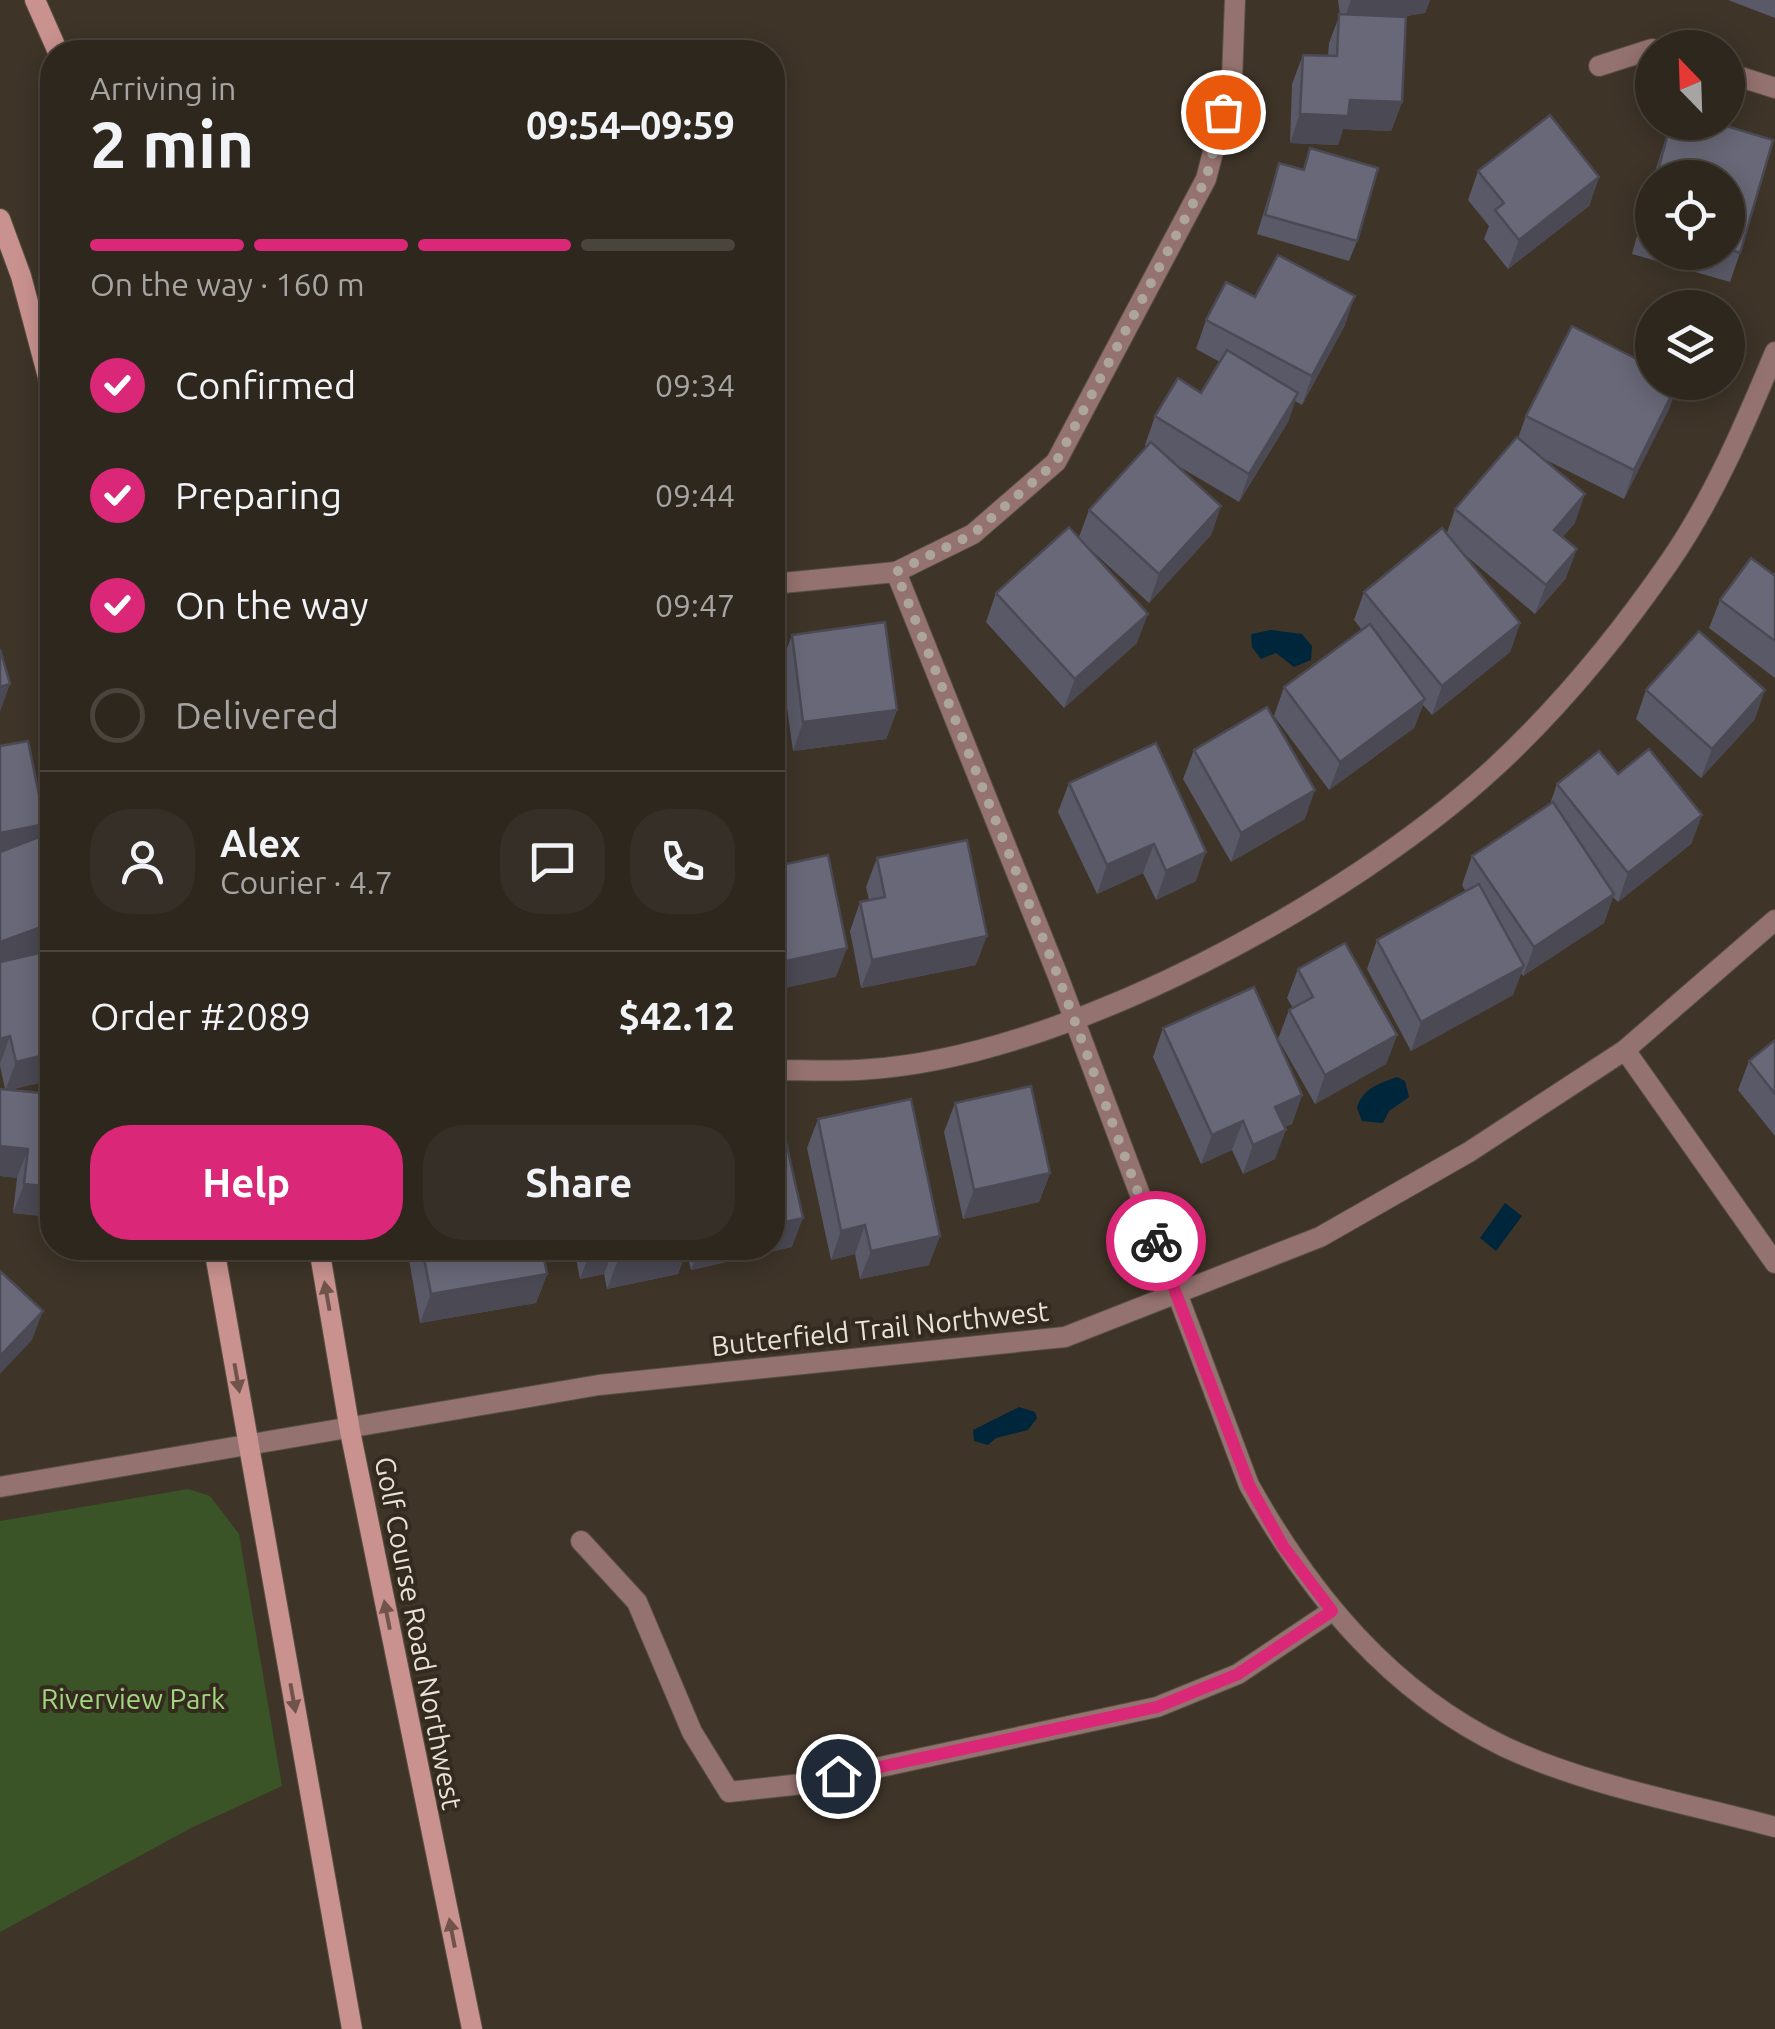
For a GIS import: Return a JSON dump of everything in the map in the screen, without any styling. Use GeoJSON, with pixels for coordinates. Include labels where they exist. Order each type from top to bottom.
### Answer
{"type":"FeatureCollection","features":[{"type":"Feature","properties":{"kind":"main road"},"geometry":{"type":"LineString","coordinates":[[35,0],[53,40]]}},
{"type":"Feature","properties":{"kind":"main road"},"geometry":{"type":"LineString","coordinates":[[0,219],[21,276],[40,347]]}},
{"type":"Feature","properties":{"kind":"main road"},"geometry":{"type":"LineString","coordinates":[[216,1260],[352,2029]]}},
{"type":"Feature","properties":{"kind":"main road","name":"Golf Course Road Northwest"},"geometry":{"type":"LineString","coordinates":[[321,1260],[350,1430],[472,2029]]}},
{"type":"Feature","properties":{"kind":"street"},"geometry":{"type":"LineString","coordinates":[[785,583],[896,572],[973,534],[1056,462],[1206,179],[1232,78],[1235,0]]}},
{"type":"Feature","properties":{"kind":"street"},"geometry":{"type":"LineString","coordinates":[[1599,66],[1635,54]]}},
{"type":"Feature","properties":{"kind":"street"},"geometry":{"type":"LineString","coordinates":[[1745,78],[1775,88]]}},
{"type":"Feature","properties":{"kind":"street"},"geometry":{"type":"LineString","coordinates":[[785,1070],[890,1066],[976,1051],[1074,1018],[1271,925],[1399,846],[1494,768],[1596,660],[1672,559],[1733,451],[1775,352]]}},
{"type":"Feature","properties":{"kind":"street"},"geometry":{"type":"LineString","coordinates":[[896,572],[1074,1018],[1249,1485],[1283,1546],[1332,1611],[1406,1686],[1505,1746],[1577,1773],[1775,1827]]}},
{"type":"Feature","properties":{"kind":"street","name":"Butterfield Trail Northwest"},"geometry":{"type":"LineString","coordinates":[[0,1487],[600,1385],[1065,1336],[1320,1237],[1469,1152],[1625,1050],[1775,920]]}},
{"type":"Feature","properties":{"kind":"street"},"geometry":{"type":"LineString","coordinates":[[1625,1050],[1775,1263]]}},
{"type":"Feature","properties":{"kind":"street"},"geometry":{"type":"LineString","coordinates":[[581,1542],[637,1602],[692,1732],[729,1792],[802,1784],[1157,1707],[1238,1674],[1332,1611]]}},
{"type":"Feature","properties":{"kind":"green space","name":"Riverview Park"},"geometry":{"type":"Polygon","coordinates":[[[188,1489],[210,1496],[239,1534],[282,1786],[191,1828],[0,1932],[0,1521],[188,1489]]]}},
{"type":"Feature","properties":{"kind":"water"},"geometry":{"type":"Polygon","coordinates":[[[1271,630],[1302,634],[1312,646],[1311,660],[1294,667],[1276,653],[1261,659],[1252,647],[1251,634],[1271,630]]]}},
{"type":"Feature","properties":{"kind":"water"},"geometry":{"type":"Polygon","coordinates":[[[1397,1077],[1405,1081],[1409,1097],[1389,1111],[1383,1123],[1362,1121],[1357,1108],[1359,1101],[1373,1087],[1397,1077]]]}},
{"type":"Feature","properties":{"kind":"water"},"geometry":{"type":"Polygon","coordinates":[[[1505,1203],[1522,1216],[1496,1251],[1480,1238],[1505,1203]]]}},
{"type":"Feature","properties":{"kind":"water"},"geometry":{"type":"Polygon","coordinates":[[[1019,1407],[1035,1412],[1037,1418],[1028,1430],[996,1438],[988,1445],[974,1441],[973,1430],[1019,1407]]]}},
{"type":"Feature","properties":{"kind":"building"},"geometry":{"type":"Polygon","coordinates":[[[1339,14],[1406,17],[1402,102],[1350,100],[1348,116],[1300,114],[1303,55],[1337,56],[1339,14]]]}},
{"type":"Feature","properties":{"kind":"building"},"geometry":{"type":"Polygon","coordinates":[[[1550,115],[1599,177],[1519,240],[1495,210],[1504,203],[1478,171],[1550,115]]]}},
{"type":"Feature","properties":{"kind":"building"},"geometry":{"type":"Polygon","coordinates":[[[1745,132],[1773,140],[1745,236],[1745,160],[1661,160],[1666,140],[1745,140],[1745,132]]]}},
{"type":"Feature","properties":{"kind":"building"},"geometry":{"type":"Polygon","coordinates":[[[1310,148],[1378,168],[1357,241],[1265,215],[1279,163],[1304,170],[1310,148]]]}},
{"type":"Feature","properties":{"kind":"building"},"geometry":{"type":"Polygon","coordinates":[[[1278,255],[1355,296],[1312,376],[1206,320],[1226,282],[1255,297],[1278,255]]]}},
{"type":"Feature","properties":{"kind":"building"},"geometry":{"type":"Polygon","coordinates":[[[1572,326],[1635,358],[1635,400],[1669,400],[1634,470],[1526,416],[1572,326]]]}},
{"type":"Feature","properties":{"kind":"building"},"geometry":{"type":"Polygon","coordinates":[[[1227,350],[1298,393],[1249,474],[1155,416],[1178,378],[1201,393],[1227,350]]]}},
{"type":"Feature","properties":{"kind":"building"},"geometry":{"type":"Polygon","coordinates":[[[1517,437],[1585,494],[1554,530],[1577,549],[1546,585],[1455,509],[1517,437]]]}},
{"type":"Feature","properties":{"kind":"building"},"geometry":{"type":"Polygon","coordinates":[[[1151,442],[1221,506],[1159,574],[1089,510],[1151,442]]]}},
{"type":"Feature","properties":{"kind":"building"},"geometry":{"type":"Polygon","coordinates":[[[1069,527],[1148,614],[1075,679],[996,593],[1069,527]]]}},
{"type":"Feature","properties":{"kind":"building"},"geometry":{"type":"Polygon","coordinates":[[[1442,528],[1520,623],[1442,686],[1364,592],[1442,528]]]}},
{"type":"Feature","properties":{"kind":"building"},"geometry":{"type":"Polygon","coordinates":[[[1751,558],[1775,574],[1775,641],[1720,600],[1751,558]]]}},
{"type":"Feature","properties":{"kind":"building"},"geometry":{"type":"Polygon","coordinates":[[[885,622],[897,710],[803,722],[792,635],[885,622]]]}},
{"type":"Feature","properties":{"kind":"building"},"geometry":{"type":"Polygon","coordinates":[[[1370,624],[1425,699],[1340,762],[1284,687],[1370,624]]]}},
{"type":"Feature","properties":{"kind":"building"},"geometry":{"type":"Polygon","coordinates":[[[1699,631],[1765,690],[1712,749],[1646,690],[1699,631]]]}},
{"type":"Feature","properties":{"kind":"building"},"geometry":{"type":"Polygon","coordinates":[[[0,649],[10,684],[0,687],[0,649]]]}},
{"type":"Feature","properties":{"kind":"building"},"geometry":{"type":"Polygon","coordinates":[[[1267,707],[1315,790],[1241,833],[1194,750],[1267,707]]]}},
{"type":"Feature","properties":{"kind":"building"},"geometry":{"type":"Polygon","coordinates":[[[28,741],[40,800],[40,825],[0,833],[0,746],[28,741]]]}},
{"type":"Feature","properties":{"kind":"building"},"geometry":{"type":"Polygon","coordinates":[[[1156,743],[1206,852],[1166,871],[1154,844],[1107,865],[1069,783],[1156,743]]]}},
{"type":"Feature","properties":{"kind":"building"},"geometry":{"type":"Polygon","coordinates":[[[1649,749],[1702,815],[1628,873],[1557,784],[1599,751],[1618,774],[1649,749]]]}},
{"type":"Feature","properties":{"kind":"building"},"geometry":{"type":"Polygon","coordinates":[[[1553,802],[1614,894],[1534,947],[1472,856],[1553,802]]]}},
{"type":"Feature","properties":{"kind":"building"},"geometry":{"type":"Polygon","coordinates":[[[40,837],[40,927],[0,942],[0,852],[40,837]]]}},
{"type":"Feature","properties":{"kind":"building"},"geometry":{"type":"Polygon","coordinates":[[[967,840],[987,936],[872,960],[860,902],[885,897],[877,858],[967,840]]]}},
{"type":"Feature","properties":{"kind":"building"},"geometry":{"type":"Polygon","coordinates":[[[828,855],[847,948],[785,961],[785,864],[828,855]]]}},
{"type":"Feature","properties":{"kind":"building"},"geometry":{"type":"Polygon","coordinates":[[[1479,884],[1524,966],[1421,1022],[1377,940],[1479,884]]]}},
{"type":"Feature","properties":{"kind":"building"},"geometry":{"type":"Polygon","coordinates":[[[1345,943],[1397,1035],[1325,1075],[1289,1010],[1313,997],[1298,969],[1345,943]]]}},
{"type":"Feature","properties":{"kind":"building"},"geometry":{"type":"Polygon","coordinates":[[[40,953],[40,1056],[16,1062],[10,1036],[0,1039],[0,962],[40,953]]]}},
{"type":"Feature","properties":{"kind":"building"},"geometry":{"type":"Polygon","coordinates":[[[1254,987],[1302,1095],[1275,1107],[1286,1130],[1253,1145],[1243,1121],[1212,1135],[1163,1028],[1254,987]]]}},
{"type":"Feature","properties":{"kind":"building"},"geometry":{"type":"Polygon","coordinates":[[[1775,1040],[1775,1094],[1749,1061],[1775,1040]]]}},
{"type":"Feature","properties":{"kind":"building"},"geometry":{"type":"Polygon","coordinates":[[[1031,1086],[1050,1173],[974,1190],[955,1103],[1031,1086]]]}},
{"type":"Feature","properties":{"kind":"building"},"geometry":{"type":"Polygon","coordinates":[[[0,1089],[40,1093],[40,1186],[24,1184],[28,1149],[0,1146],[0,1089]]]}},
{"type":"Feature","properties":{"kind":"building"},"geometry":{"type":"Polygon","coordinates":[[[911,1099],[940,1236],[871,1251],[865,1225],[841,1231],[818,1119],[911,1099]]]}},
{"type":"Feature","properties":{"kind":"building"},"geometry":{"type":"Polygon","coordinates":[[[785,1137],[803,1218],[785,1222],[785,1137]]]}},
{"type":"Feature","properties":{"kind":"building"},"geometry":{"type":"Polygon","coordinates":[[[424,1260],[544,1260],[547,1274],[431,1294],[424,1260]]]}},
{"type":"Feature","properties":{"kind":"building"},"geometry":{"type":"Polygon","coordinates":[[[0,1271],[43,1311],[0,1356],[0,1271]]]}},
{"type":"Feature","properties":{"kind":"way so far"},"geometry":{"type":"LineString","coordinates":[[1156,1241],[1058,976],[896,572],[973,534],[1056,462],[1206,179],[1223,112]]}},
{"type":"Feature","properties":{"kind":"route"},"geometry":{"type":"LineString","coordinates":[[838,1776],[1157,1707],[1238,1674],[1332,1611],[1283,1546],[1249,1485],[1156,1241]]}}]}
